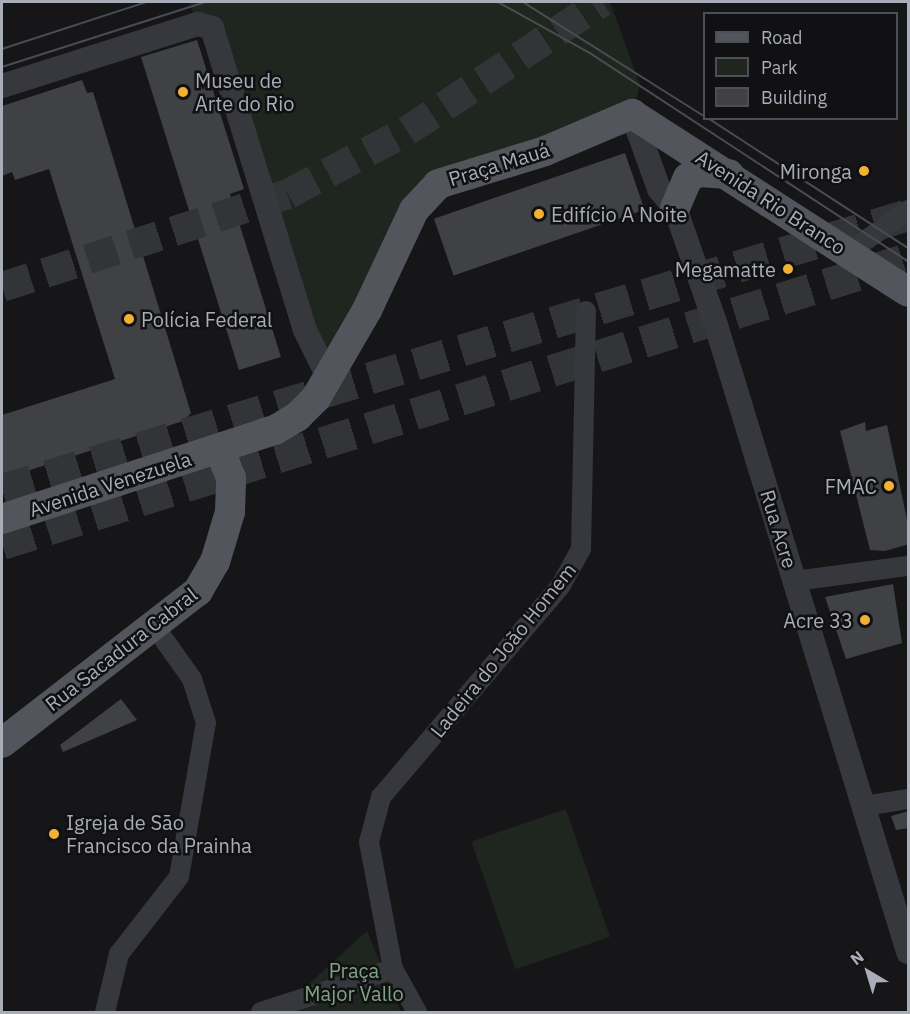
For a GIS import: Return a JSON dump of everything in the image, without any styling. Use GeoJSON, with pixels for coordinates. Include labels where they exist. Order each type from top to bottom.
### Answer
{"type":"FeatureCollection","features":[{"type":"Feature","properties":{"kind":"main road","name":"Praça Mauá"},"geometry":{"type":"LineString","coordinates":[[219,449],[297,417],[316,398],[327,375],[367,310],[414,210],[438,184],[545,151],[632,114]]}},
{"type":"Feature","properties":{"kind":"main road","name":"Avenida Rio Branco"},"geometry":{"type":"LineString","coordinates":[[632,114],[729,174],[909,292]]}},
{"type":"Feature","properties":{"kind":"main road"},"geometry":{"type":"LineString","coordinates":[[675,208],[688,178],[699,172],[729,174]]}},
{"type":"Feature","properties":{"kind":"main road","name":"Avenida Venezuela"},"geometry":{"type":"LineString","coordinates":[[2,519],[219,449]]}},
{"type":"Feature","properties":{"kind":"main road","name":"Rua Sacadura Cabral"},"geometry":{"type":"LineString","coordinates":[[2,743],[155,627],[198,591],[222,545],[231,497],[219,449]]}},
{"type":"Feature","properties":{"kind":"street"},"geometry":{"type":"LineString","coordinates":[[2,86],[198,24],[217,34],[295,298],[327,375]]}},
{"type":"Feature","properties":{"kind":"street","name":"Rua Acre"},"geometry":{"type":"LineString","coordinates":[[632,114],[659,189],[675,208],[795,581],[909,951]]}},
{"type":"Feature","properties":{"kind":"street"},"geometry":{"type":"LineString","coordinates":[[848,253],[909,210]]}},
{"type":"Feature","properties":{"kind":"street"},"geometry":{"type":"LineString","coordinates":[[878,273],[909,273]]}},
{"type":"Feature","properties":{"kind":"street","name":"Ladeira do João Homem"},"geometry":{"type":"LineString","coordinates":[[417,1012],[393,969],[369,842],[381,797],[560,586],[581,549],[586,311]]}},
{"type":"Feature","properties":{"kind":"street"},"geometry":{"type":"LineString","coordinates":[[795,581],[909,566]]}},
{"type":"Feature","properties":{"kind":"street"},"geometry":{"type":"LineString","coordinates":[[105,1012],[119,954],[179,877],[206,723],[192,679],[155,627]]}},
{"type":"Feature","properties":{"kind":"street"},"geometry":{"type":"LineString","coordinates":[[864,806],[909,799]]}},
{"type":"Feature","properties":{"kind":"street"},"geometry":{"type":"LineString","coordinates":[[261,1012],[393,969]]}},
{"type":"Feature","properties":{"kind":"green space"},"geometry":{"type":"Polygon","coordinates":[[[189,2],[610,2],[640,85],[632,114],[451,174],[327,372],[189,2]]]}},
{"type":"Feature","properties":{"kind":"green space"},"geometry":{"type":"Polygon","coordinates":[[[566,809],[610,937],[515,969],[471,842],[566,809]]]}},
{"type":"Feature","properties":{"kind":"green space","name":"Praça Major Vallo"},"geometry":{"type":"Polygon","coordinates":[[[367,931],[401,1012],[280,1010],[367,931]]]}},
{"type":"Feature","properties":{"kind":"building"},"geometry":{"type":"Polygon","coordinates":[[[197,40],[244,189],[230,194],[281,357],[239,370],[141,57],[197,40]]]}},
{"type":"Feature","properties":{"kind":"building","name":"Polícia Federal"},"geometry":{"type":"Polygon","coordinates":[[[82,80],[87,93],[93,92],[191,413],[183,421],[2,479],[2,415],[115,379],[49,169],[15,180],[12,172],[2,176],[2,106],[82,80]]]}},
{"type":"Feature","properties":{"kind":"building","name":"Edifício A Noite"},"geometry":{"type":"Polygon","coordinates":[[[625,153],[645,210],[454,275],[434,219],[625,153]]]}},
{"type":"Feature","properties":{"kind":"building"},"geometry":{"type":"Polygon","coordinates":[[[865,422],[866,431],[887,425],[909,529],[909,544],[885,551],[870,550],[840,431],[865,422]]]}},
{"type":"Feature","properties":{"kind":"building","name":"Acre 33"},"geometry":{"type":"Polygon","coordinates":[[[893,584],[902,643],[846,659],[825,597],[893,584]]]}},
{"type":"Feature","properties":{"kind":"building"},"geometry":{"type":"Polygon","coordinates":[[[121,699],[137,720],[63,752],[60,745],[121,699]]]}},
{"type":"Feature","properties":{"kind":"building"},"geometry":{"type":"Polygon","coordinates":[[[909,811],[909,828],[896,830],[891,816],[909,811]]]}},
{"type":"Feature","properties":{"kind":"tunnel"},"geometry":{"type":"LineString","coordinates":[[2,287],[288,194],[407,131],[602,2]]}},
{"type":"Feature","properties":{"kind":"tunnel"},"geometry":{"type":"LineString","coordinates":[[2,490],[908,215]]}},
{"type":"Feature","properties":{"kind":"tunnel"},"geometry":{"type":"LineString","coordinates":[[2,544],[908,259]]}},
{"type":"Feature","properties":{"kind":"tram line"},"geometry":{"type":"LineString","coordinates":[[2,49],[147,2]]}},
{"type":"Feature","properties":{"kind":"tram line"},"geometry":{"type":"LineString","coordinates":[[2,67],[206,2]]}},
{"type":"Feature","properties":{"kind":"tram line"},"geometry":{"type":"LineString","coordinates":[[498,2],[590,53],[908,261]]}},
{"type":"Feature","properties":{"kind":"tram line"},"geometry":{"type":"LineString","coordinates":[[523,2],[703,115]]}},
{"type":"Feature","properties":{"kind":"tram line"},"geometry":{"type":"LineString","coordinates":[[711,120],[908,248]]}},
{"type":"Feature","properties":{"kind":"place","name":"Museu de Arte do Rio"},"geometry":{"type":"Point","coordinates":[183,92]}},
{"type":"Feature","properties":{"kind":"place","name":"Mironga"},"geometry":{"type":"Point","coordinates":[864,171]}},
{"type":"Feature","properties":{"kind":"place","name":"Edifício A Noite"},"geometry":{"type":"Point","coordinates":[539,214]}},
{"type":"Feature","properties":{"kind":"place","name":"Megamatte"},"geometry":{"type":"Point","coordinates":[788,269]}},
{"type":"Feature","properties":{"kind":"place","name":"Polícia Federal"},"geometry":{"type":"Point","coordinates":[129,319]}},
{"type":"Feature","properties":{"kind":"place","name":"FMAC"},"geometry":{"type":"Point","coordinates":[889,486]}},
{"type":"Feature","properties":{"kind":"place","name":"Acre 33"},"geometry":{"type":"Point","coordinates":[865,620]}},
{"type":"Feature","properties":{"kind":"place","name":"Igreja de São Francisco da Prainha"},"geometry":{"type":"Point","coordinates":[54,834]}}]}
